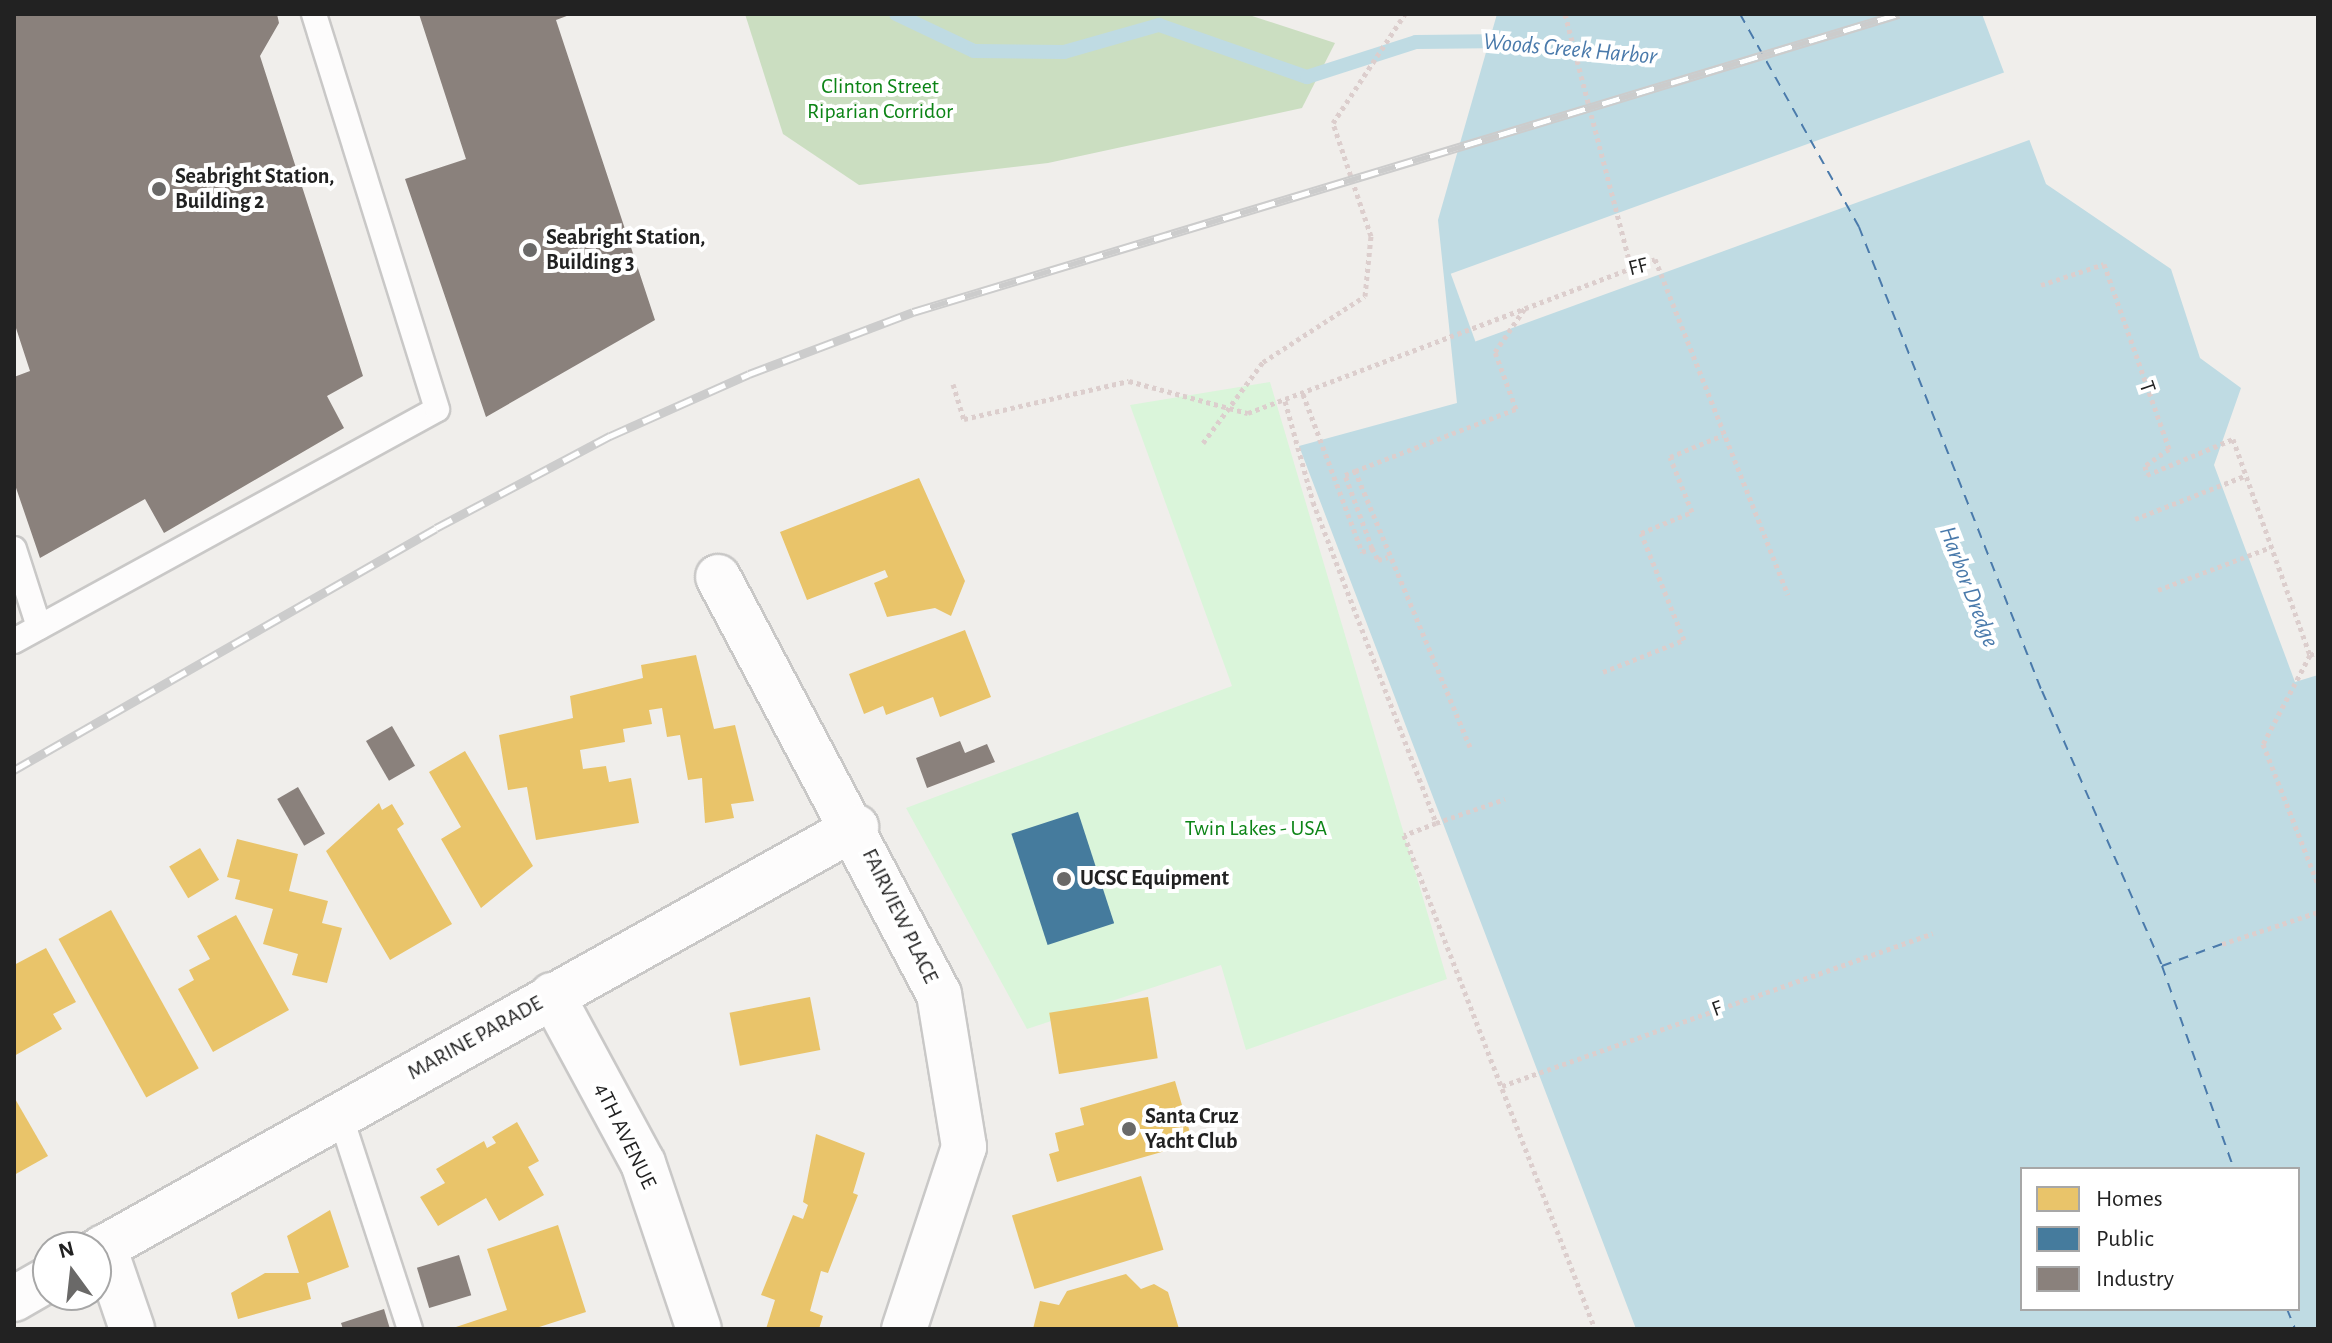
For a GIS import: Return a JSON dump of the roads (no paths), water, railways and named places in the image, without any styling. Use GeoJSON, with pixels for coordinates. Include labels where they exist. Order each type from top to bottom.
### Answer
{"type":"FeatureCollection","features":[{"type":"Feature","properties":{"kind":"street","name":"FAIRVIEW PLACE"},"geometry":{"type":"LineString","coordinates":[[718,577],[856,827],[939,994],[964,1147],[904,1329]]}},
{"type":"Feature","properties":{"kind":"street","name":"MARINE PARADE"},"geometry":{"type":"LineString","coordinates":[[112,1243],[856,827]]}},
{"type":"Feature","properties":{"kind":"street","name":"4TH AVENUE"},"geometry":{"type":"LineString","coordinates":[[552,995],[643,1163],[699,1329]]}},
{"type":"Feature","properties":{"kind":"street"},"geometry":{"type":"LineString","coordinates":[[112,1280],[132,1329]]}},
{"type":"Feature","properties":{"kind":"street"},"geometry":{"type":"LineString","coordinates":[[14,1299],[32,1288]]}},
{"type":"Feature","properties":{"kind":"lane"},"geometry":{"type":"LineString","coordinates":[[14,641],[437,409],[314,14]]}},
{"type":"Feature","properties":{"kind":"lane"},"geometry":{"type":"LineString","coordinates":[[14,549],[39,627]]}},
{"type":"Feature","properties":{"kind":"lane"},"geometry":{"type":"LineString","coordinates":[[340,1115],[410,1329]]}},
{"type":"Feature","properties":{"kind":"water","name":"Harbor Dredge"},"geometry":{"type":"Polygon","coordinates":[[[1497,14],[1982,14],[2046,184],[2171,269],[2200,358],[2241,388],[2214,465],[2295,682],[2318,675],[2318,1329],[1636,1329],[1299,446],[1457,403],[1438,220],[1497,14]]]}},
{"type":"Feature","properties":{"kind":"waterway","name":"Woods Creek Harbor"},"geometry":{"type":"LineString","coordinates":[[896,14],[974,51],[1064,52],[1159,25],[1307,77],[1416,42],[1509,41]]}},
{"type":"Feature","properties":{"kind":"railway"},"geometry":{"type":"LineString","coordinates":[[14,770],[436,528],[610,436],[749,374],[913,312],[1899,14]]}},
{"type":"Feature","properties":{"kind":"place","name":"Seabright Station, Building 2"},"geometry":{"type":"Point","coordinates":[159,189]}},
{"type":"Feature","properties":{"kind":"place","name":"Seabright Station, Building 3"},"geometry":{"type":"Point","coordinates":[530,250]}},
{"type":"Feature","properties":{"kind":"place","name":"UCSC Equipment"},"geometry":{"type":"Point","coordinates":[1064,879]}},
{"type":"Feature","properties":{"kind":"place","name":"Santa Cruz Yacht Club"},"geometry":{"type":"Point","coordinates":[1129,1129]}},
{"type":"Feature","properties":{"kind":"park label","name":"Clinton Street Riparian Corridor"},"geometry":{"type":"Point","coordinates":[880,98]}},
{"type":"Feature","properties":{"kind":"park label","name":"Twin Lakes - USA"},"geometry":{"type":"Point","coordinates":[1256,829]}}]}
